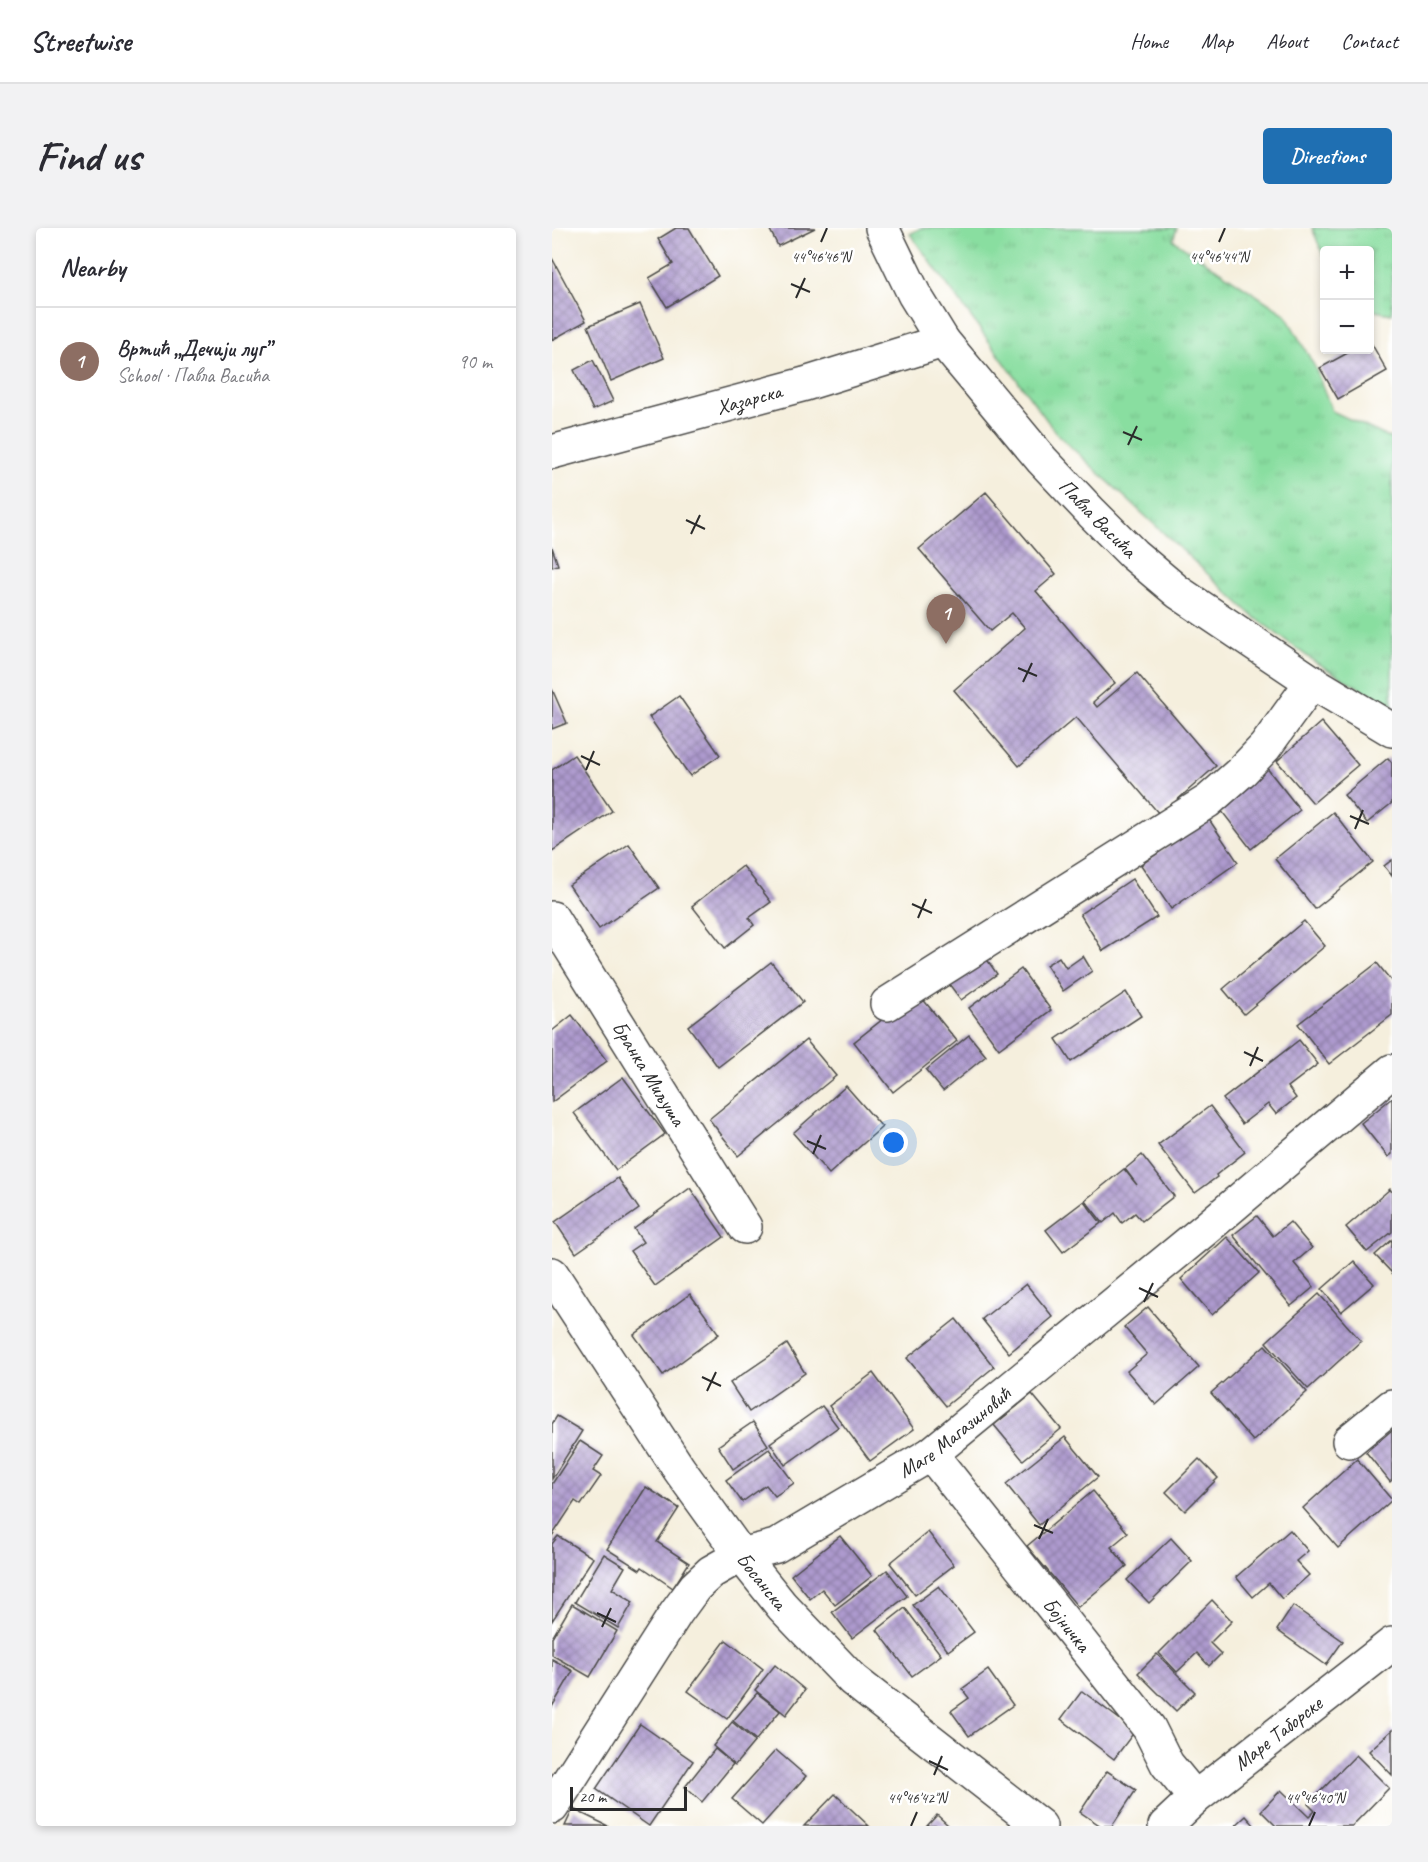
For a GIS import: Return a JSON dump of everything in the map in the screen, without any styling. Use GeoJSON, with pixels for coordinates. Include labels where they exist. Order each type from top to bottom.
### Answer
{"type":"FeatureCollection","features":[{"type":"Feature","properties":{"kind":"street","name":"Павла Васића"},"geometry":{"type":"LineString","coordinates":[[882,228],[914,294],[943,341],[1042,460],[1133,554],[1178,592],[1312,682],[1392,730]]}},
{"type":"Feature","properties":{"kind":"street","name":"Хазарска"},"geometry":{"type":"LineString","coordinates":[[552,452],[805,384],[943,341]]}},
{"type":"Feature","properties":{"kind":"street"},"geometry":{"type":"LineString","coordinates":[[887,1004],[1208,801],[1265,747],[1312,682]]}},
{"type":"Feature","properties":{"kind":"street","name":"Бранка Миљуша"},"geometry":{"type":"LineString","coordinates":[[552,918],[745,1227]]}},
{"type":"Feature","properties":{"kind":"street","name":"Маге Магазиновић"},"geometry":{"type":"LineString","coordinates":[[552,1807],[676,1613],[695,1587],[711,1572],[741,1555],[776,1546],[931,1454],[1203,1231],[1392,1071]]}},
{"type":"Feature","properties":{"kind":"street","name":"Босанска"},"geometry":{"type":"LineString","coordinates":[[554,1281],[679,1469],[741,1555],[782,1606],[853,1680],[1040,1826]]}},
{"type":"Feature","properties":{"kind":"street"},"geometry":{"type":"LineString","coordinates":[[1349,1441],[1392,1406]]}},
{"type":"Feature","properties":{"kind":"street","name":"Бојничка"},"geometry":{"type":"LineString","coordinates":[[931,1454],[1149,1728],[1167,1764],[1195,1798]]}},
{"type":"Feature","properties":{"kind":"street","name":"Маре Таборске"},"geometry":{"type":"LineString","coordinates":[[1164,1826],[1195,1798],[1392,1644]]}},
{"type":"Feature","properties":{"kind":"green space"},"geometry":{"type":"Polygon","coordinates":[[[921,228],[1177,228],[1173,240],[1285,314],[1315,367],[1332,411],[1392,439],[1392,707],[1315,662],[1253,616],[1057,434],[910,234],[921,228]]]}},
{"type":"Feature","properties":{"kind":"green space"},"geometry":{"type":"Polygon","coordinates":[[[1312,228],[1392,228],[1392,314],[1374,311],[1374,246],[1320,247],[1312,228]]]}},
{"type":"Feature","properties":{"kind":"building"},"geometry":{"type":"Polygon","coordinates":[[[676,228],[689,228],[718,276],[667,307],[649,278],[673,264],[658,239],[676,228]]]}},
{"type":"Feature","properties":{"kind":"building"},"geometry":{"type":"Polygon","coordinates":[[[769,228],[815,228],[778,246],[769,228]]]}},
{"type":"Feature","properties":{"kind":"building"},"geometry":{"type":"Polygon","coordinates":[[[552,258],[586,321],[552,340],[552,258]]]}},
{"type":"Feature","properties":{"kind":"building"},"geometry":{"type":"Polygon","coordinates":[[[640,304],[664,358],[611,381],[588,326],[640,304]]]}},
{"type":"Feature","properties":{"kind":"building"},"geometry":{"type":"Polygon","coordinates":[[[1374,348],[1387,371],[1338,399],[1320,368],[1346,354],[1374,354],[1374,348]]]}},
{"type":"Feature","properties":{"kind":"building"},"geometry":{"type":"Polygon","coordinates":[[[593,360],[613,401],[593,410],[574,370],[593,360]]]}},
{"type":"Feature","properties":{"kind":"building"},"geometry":{"type":"Polygon","coordinates":[[[986,492],[1056,574],[1036,591],[1115,683],[1093,702],[1097,707],[1137,673],[1216,766],[1160,815],[1076,717],[1019,766],[954,690],[1025,628],[1012,613],[990,631],[919,549],[986,492]]]}},
{"type":"Feature","properties":{"kind":"building"},"geometry":{"type":"Polygon","coordinates":[[[552,547],[558,565],[552,567],[552,547]]]}},
{"type":"Feature","properties":{"kind":"building"},"geometry":{"type":"Polygon","coordinates":[[[552,689],[567,723],[552,729],[552,689]]]}},
{"type":"Feature","properties":{"kind":"building"},"geometry":{"type":"Polygon","coordinates":[[[679,696],[720,755],[690,776],[649,717],[679,696]]]}},
{"type":"Feature","properties":{"kind":"building"},"geometry":{"type":"Polygon","coordinates":[[[1321,722],[1358,765],[1313,803],[1277,761],[1321,722]]]}},
{"type":"Feature","properties":{"kind":"building"},"geometry":{"type":"Polygon","coordinates":[[[574,755],[612,811],[552,851],[552,770],[574,755]]]}},
{"type":"Feature","properties":{"kind":"building"},"geometry":{"type":"Polygon","coordinates":[[[1388,758],[1392,763],[1392,803],[1367,823],[1344,795],[1388,758]]]}},
{"type":"Feature","properties":{"kind":"building"},"geometry":{"type":"Polygon","coordinates":[[[1266,767],[1300,810],[1251,849],[1217,805],[1266,767]]]}},
{"type":"Feature","properties":{"kind":"building"},"geometry":{"type":"Polygon","coordinates":[[[1333,812],[1373,862],[1315,909],[1275,859],[1333,812]]]}},
{"type":"Feature","properties":{"kind":"building"},"geometry":{"type":"Polygon","coordinates":[[[1208,818],[1238,862],[1171,909],[1141,865],[1208,818]]]}},
{"type":"Feature","properties":{"kind":"building"},"geometry":{"type":"Polygon","coordinates":[[[629,844],[659,888],[599,929],[569,885],[629,844]]]}},
{"type":"Feature","properties":{"kind":"building"},"geometry":{"type":"Polygon","coordinates":[[[1392,860],[1392,876],[1384,866],[1392,860]]]}},
{"type":"Feature","properties":{"kind":"building"},"geometry":{"type":"Polygon","coordinates":[[[743,866],[771,902],[749,918],[754,925],[725,948],[692,906],[743,866]]]}},
{"type":"Feature","properties":{"kind":"building"},"geometry":{"type":"Polygon","coordinates":[[[1132,879],[1157,917],[1103,951],[1080,914],[1132,879]]]}},
{"type":"Feature","properties":{"kind":"building"},"geometry":{"type":"Polygon","coordinates":[[[1304,921],[1325,946],[1244,1014],[1223,989],[1304,921]]]}},
{"type":"Feature","properties":{"kind":"building"},"geometry":{"type":"Polygon","coordinates":[[[1083,956],[1092,971],[1063,991],[1046,965],[1059,957],[1066,968],[1083,956]]]}},
{"type":"Feature","properties":{"kind":"building"},"geometry":{"type":"Polygon","coordinates":[[[986,958],[997,974],[961,1000],[949,984],[986,958]]]}},
{"type":"Feature","properties":{"kind":"building"},"geometry":{"type":"Polygon","coordinates":[[[771,962],[803,1002],[718,1067],[688,1026],[771,962]]]}},
{"type":"Feature","properties":{"kind":"building"},"geometry":{"type":"Polygon","coordinates":[[[1377,963],[1392,982],[1392,1015],[1329,1064],[1298,1024],[1377,963]]]}},
{"type":"Feature","properties":{"kind":"building"},"geometry":{"type":"Polygon","coordinates":[[[1021,969],[1051,1010],[999,1049],[969,1008],[1021,969]]]}},
{"type":"Feature","properties":{"kind":"building"},"geometry":{"type":"Polygon","coordinates":[[[917,992],[957,1041],[893,1092],[854,1042],[917,992]]]}},
{"type":"Feature","properties":{"kind":"building"},"geometry":{"type":"Polygon","coordinates":[[[1126,992],[1141,1016],[1071,1062],[1056,1039],[1126,992]]]}},
{"type":"Feature","properties":{"kind":"building"},"geometry":{"type":"Polygon","coordinates":[[[572,1015],[607,1061],[552,1102],[552,1031],[572,1015]]]}},
{"type":"Feature","properties":{"kind":"building"},"geometry":{"type":"Polygon","coordinates":[[[969,1035],[986,1056],[943,1091],[926,1070],[969,1035]]]}},
{"type":"Feature","properties":{"kind":"building"},"geometry":{"type":"Polygon","coordinates":[[[806,1040],[836,1076],[738,1156],[709,1119],[806,1040]]]}},
{"type":"Feature","properties":{"kind":"building"},"geometry":{"type":"Polygon","coordinates":[[[1299,1040],[1318,1064],[1288,1087],[1296,1098],[1276,1114],[1268,1104],[1242,1124],[1223,1099],[1299,1040]]]}},
{"type":"Feature","properties":{"kind":"building"},"geometry":{"type":"Polygon","coordinates":[[[623,1077],[665,1134],[616,1170],[574,1113],[623,1077]]]}},
{"type":"Feature","properties":{"kind":"building"},"geometry":{"type":"Polygon","coordinates":[[[846,1086],[882,1127],[829,1174],[793,1133],[846,1086]]]}},
{"type":"Feature","properties":{"kind":"building"},"geometry":{"type":"Polygon","coordinates":[[[1392,1098],[1392,1154],[1388,1157],[1361,1123],[1392,1098]]]}},
{"type":"Feature","properties":{"kind":"building"},"geometry":{"type":"Polygon","coordinates":[[[1210,1106],[1245,1152],[1195,1193],[1158,1145],[1210,1106]]]}},
{"type":"Feature","properties":{"kind":"building"},"geometry":{"type":"Polygon","coordinates":[[[1142,1155],[1174,1196],[1142,1221],[1135,1213],[1122,1223],[1115,1213],[1103,1223],[1085,1200],[1124,1169],[1137,1185],[1125,1169],[1142,1155]]]}},
{"type":"Feature","properties":{"kind":"building"},"geometry":{"type":"Polygon","coordinates":[[[618,1178],[639,1209],[576,1253],[555,1222],[618,1178]]]}},
{"type":"Feature","properties":{"kind":"building"},"geometry":{"type":"Polygon","coordinates":[[[690,1188],[724,1237],[655,1286],[630,1251],[643,1242],[634,1229],[690,1188]]]}},
{"type":"Feature","properties":{"kind":"building"},"geometry":{"type":"Polygon","coordinates":[[[1390,1189],[1392,1192],[1392,1232],[1367,1252],[1346,1227],[1390,1189]]]}},
{"type":"Feature","properties":{"kind":"building"},"geometry":{"type":"Polygon","coordinates":[[[1084,1201],[1101,1223],[1063,1252],[1046,1230],[1084,1201]]]}},
{"type":"Feature","properties":{"kind":"building"},"geometry":{"type":"Polygon","coordinates":[[[1257,1216],[1273,1236],[1290,1222],[1312,1248],[1294,1263],[1314,1287],[1291,1306],[1233,1235],[1257,1216]]]}},
{"type":"Feature","properties":{"kind":"building"},"geometry":{"type":"Polygon","coordinates":[[[1227,1237],[1259,1273],[1212,1315],[1181,1279],[1227,1237]]]}},
{"type":"Feature","properties":{"kind":"building"},"geometry":{"type":"Polygon","coordinates":[[[1392,1240],[1392,1273],[1375,1255],[1392,1240]]]}},
{"type":"Feature","properties":{"kind":"building"},"geometry":{"type":"Polygon","coordinates":[[[1354,1261],[1374,1284],[1341,1312],[1322,1289],[1354,1261]]]}},
{"type":"Feature","properties":{"kind":"building"},"geometry":{"type":"Polygon","coordinates":[[[1026,1284],[1053,1317],[1009,1353],[982,1319],[1026,1284]]]}},
{"type":"Feature","properties":{"kind":"building"},"geometry":{"type":"Polygon","coordinates":[[[690,1294],[719,1334],[663,1375],[634,1335],[690,1294]]]}},
{"type":"Feature","properties":{"kind":"building"},"geometry":{"type":"Polygon","coordinates":[[[1319,1294],[1361,1341],[1308,1389],[1266,1342],[1319,1294]]]}},
{"type":"Feature","properties":{"kind":"building"},"geometry":{"type":"Polygon","coordinates":[[[1148,1307],[1199,1367],[1156,1405],[1127,1371],[1147,1354],[1124,1327],[1148,1307]]]}},
{"type":"Feature","properties":{"kind":"building"},"geometry":{"type":"Polygon","coordinates":[[[956,1319],[994,1367],[946,1406],[907,1358],[956,1319]]]}},
{"type":"Feature","properties":{"kind":"building"},"geometry":{"type":"Polygon","coordinates":[[[787,1344],[805,1373],[749,1412],[730,1383],[787,1344]]]}},
{"type":"Feature","properties":{"kind":"building"},"geometry":{"type":"Polygon","coordinates":[[[1265,1345],[1307,1392],[1253,1441],[1211,1393],[1265,1345]]]}},
{"type":"Feature","properties":{"kind":"building"},"geometry":{"type":"Polygon","coordinates":[[[873,1373],[914,1429],[870,1461],[829,1406],[873,1373]]]}},
{"type":"Feature","properties":{"kind":"building"},"geometry":{"type":"Polygon","coordinates":[[[1032,1394],[1061,1429],[1023,1460],[994,1425],[1032,1394]]]}},
{"type":"Feature","properties":{"kind":"building"},"geometry":{"type":"Polygon","coordinates":[[[822,1406],[838,1427],[785,1465],[770,1443],[822,1406]]]}},
{"type":"Feature","properties":{"kind":"building"},"geometry":{"type":"Polygon","coordinates":[[[557,1416],[582,1431],[552,1479],[552,1424],[557,1416]]]}},
{"type":"Feature","properties":{"kind":"building"},"geometry":{"type":"Polygon","coordinates":[[[753,1422],[768,1445],[733,1469],[718,1446],[753,1422]]]}},
{"type":"Feature","properties":{"kind":"building"},"geometry":{"type":"Polygon","coordinates":[[[1392,1430],[1392,1480],[1390,1482],[1366,1452],[1392,1430]]]}},
{"type":"Feature","properties":{"kind":"building"},"geometry":{"type":"Polygon","coordinates":[[[1065,1437],[1098,1477],[1039,1525],[1006,1484],[1065,1437]]]}},
{"type":"Feature","properties":{"kind":"building"},"geometry":{"type":"Polygon","coordinates":[[[580,1441],[603,1456],[593,1471],[601,1476],[581,1505],[575,1501],[552,1536],[552,1484],[580,1441]]]}},
{"type":"Feature","properties":{"kind":"building"},"geometry":{"type":"Polygon","coordinates":[[[769,1449],[794,1483],[775,1496],[766,1485],[742,1502],[726,1480],[769,1449]]]}},
{"type":"Feature","properties":{"kind":"building"},"geometry":{"type":"Polygon","coordinates":[[[1199,1459],[1218,1478],[1185,1511],[1166,1492],[1199,1459]]]}},
{"type":"Feature","properties":{"kind":"building"},"geometry":{"type":"Polygon","coordinates":[[[1357,1459],[1392,1500],[1338,1548],[1303,1508],[1357,1459]]]}},
{"type":"Feature","properties":{"kind":"building"},"geometry":{"type":"Polygon","coordinates":[[[646,1487],[679,1508],[657,1542],[689,1563],[673,1588],[642,1567],[640,1570],[607,1549],[646,1487]]]}},
{"type":"Feature","properties":{"kind":"building"},"geometry":{"type":"Polygon","coordinates":[[[1093,1491],[1128,1533],[1111,1547],[1127,1566],[1078,1607],[1027,1546],[1093,1491]]]}},
{"type":"Feature","properties":{"kind":"building"},"geometry":{"type":"Polygon","coordinates":[[[1290,1530],[1308,1551],[1296,1561],[1309,1575],[1282,1599],[1269,1583],[1253,1597],[1236,1577],[1290,1530]]]}},
{"type":"Feature","properties":{"kind":"building"},"geometry":{"type":"Polygon","coordinates":[[[928,1532],[954,1565],[915,1595],[890,1563],[928,1532]]]}},
{"type":"Feature","properties":{"kind":"building"},"geometry":{"type":"Polygon","coordinates":[[[558,1536],[593,1558],[552,1621],[552,1544],[558,1536]]]}},
{"type":"Feature","properties":{"kind":"building"},"geometry":{"type":"Polygon","coordinates":[[[840,1536],[872,1576],[835,1605],[822,1589],[810,1599],[791,1575],[840,1536]]]}},
{"type":"Feature","properties":{"kind":"building"},"geometry":{"type":"Polygon","coordinates":[[[1171,1538],[1192,1561],[1149,1603],[1127,1580],[1171,1538]]]}},
{"type":"Feature","properties":{"kind":"building"},"geometry":{"type":"Polygon","coordinates":[[[604,1554],[625,1567],[612,1589],[633,1602],[618,1628],[575,1602],[604,1554]]]}},
{"type":"Feature","properties":{"kind":"building"},"geometry":{"type":"Polygon","coordinates":[[[887,1570],[907,1596],[852,1638],[832,1612],[887,1570]]]}},
{"type":"Feature","properties":{"kind":"building"},"geometry":{"type":"Polygon","coordinates":[[[939,1586],[974,1632],[948,1651],[913,1605],[939,1586]]]}},
{"type":"Feature","properties":{"kind":"building"},"geometry":{"type":"Polygon","coordinates":[[[1212,1600],[1232,1621],[1210,1643],[1221,1654],[1209,1666],[1197,1653],[1177,1672],[1159,1653],[1212,1600]]]}},
{"type":"Feature","properties":{"kind":"building"},"geometry":{"type":"Polygon","coordinates":[[[572,1604],[617,1631],[590,1677],[552,1655],[552,1638],[572,1604]]]}},
{"type":"Feature","properties":{"kind":"building"},"geometry":{"type":"Polygon","coordinates":[[[1293,1606],[1343,1641],[1326,1665],[1277,1630],[1293,1606]]]}},
{"type":"Feature","properties":{"kind":"building"},"geometry":{"type":"Polygon","coordinates":[[[905,1608],[941,1655],[912,1676],[877,1630],[905,1608]]]}},
{"type":"Feature","properties":{"kind":"building"},"geometry":{"type":"Polygon","coordinates":[[[726,1640],[763,1669],[727,1719],[688,1691],[726,1640]]]}},
{"type":"Feature","properties":{"kind":"building"},"geometry":{"type":"Polygon","coordinates":[[[1157,1654],[1195,1692],[1176,1711],[1138,1673],[1157,1654]]]}},
{"type":"Feature","properties":{"kind":"building"},"geometry":{"type":"Polygon","coordinates":[[[552,1659],[573,1671],[552,1707],[552,1659]]]}},
{"type":"Feature","properties":{"kind":"building"},"geometry":{"type":"Polygon","coordinates":[[[775,1665],[805,1690],[786,1715],[755,1690],[775,1665]]]}},
{"type":"Feature","properties":{"kind":"building"},"geometry":{"type":"Polygon","coordinates":[[[988,1670],[1013,1705],[969,1736],[951,1711],[969,1698],[962,1689],[988,1670]]]}},
{"type":"Feature","properties":{"kind":"building"},"geometry":{"type":"Polygon","coordinates":[[[1082,1691],[1135,1731],[1114,1759],[1061,1719],[1082,1691]]]}},
{"type":"Feature","properties":{"kind":"building"},"geometry":{"type":"Polygon","coordinates":[[[757,1693],[780,1711],[756,1740],[733,1721],[757,1693]]]}},
{"type":"Feature","properties":{"kind":"building"},"geometry":{"type":"Polygon","coordinates":[[[732,1722],[755,1741],[735,1765],[713,1746],[732,1722]]]}},
{"type":"Feature","properties":{"kind":"building"},"geometry":{"type":"Polygon","coordinates":[[[640,1724],[693,1761],[649,1826],[596,1789],[640,1724]]]}},
{"type":"Feature","properties":{"kind":"building"},"geometry":{"type":"Polygon","coordinates":[[[1392,1730],[1392,1775],[1369,1751],[1392,1730]]]}},
{"type":"Feature","properties":{"kind":"building"},"geometry":{"type":"Polygon","coordinates":[[[715,1749],[733,1764],[702,1802],[685,1787],[715,1749]]]}},
{"type":"Feature","properties":{"kind":"building"},"geometry":{"type":"Polygon","coordinates":[[[776,1750],[806,1776],[762,1825],[732,1799],[776,1750]]]}},
{"type":"Feature","properties":{"kind":"building"},"geometry":{"type":"Polygon","coordinates":[[[1356,1755],[1389,1788],[1352,1826],[1276,1826],[1261,1811],[1281,1790],[1309,1817],[1315,1811],[1308,1804],[1356,1755]]]}},
{"type":"Feature","properties":{"kind":"building"},"geometry":{"type":"Polygon","coordinates":[[[1107,1771],[1136,1790],[1112,1826],[1101,1826],[1080,1812],[1107,1771]]]}},
{"type":"Feature","properties":{"kind":"building"},"geometry":{"type":"Polygon","coordinates":[[[835,1794],[869,1826],[804,1826],[835,1794]]]}},
{"type":"Feature","properties":{"kind":"building"},"geometry":{"type":"Polygon","coordinates":[[[573,1809],[608,1826],[565,1826],[573,1809]]]}},
{"type":"Feature","properties":{"kind":"building"},"geometry":{"type":"Polygon","coordinates":[[[937,1815],[949,1826],[927,1826],[937,1815]]]}},
{"type":"Feature","properties":{"kind":"building"},"geometry":{"type":"Polygon","coordinates":[[[1246,1816],[1255,1826],[1235,1826],[1246,1816]]]}},
{"type":"Feature","properties":{"kind":"place","name":"Вртић „Дечији луг”"},"geometry":{"type":"Point","coordinates":[946,644]}}]}
